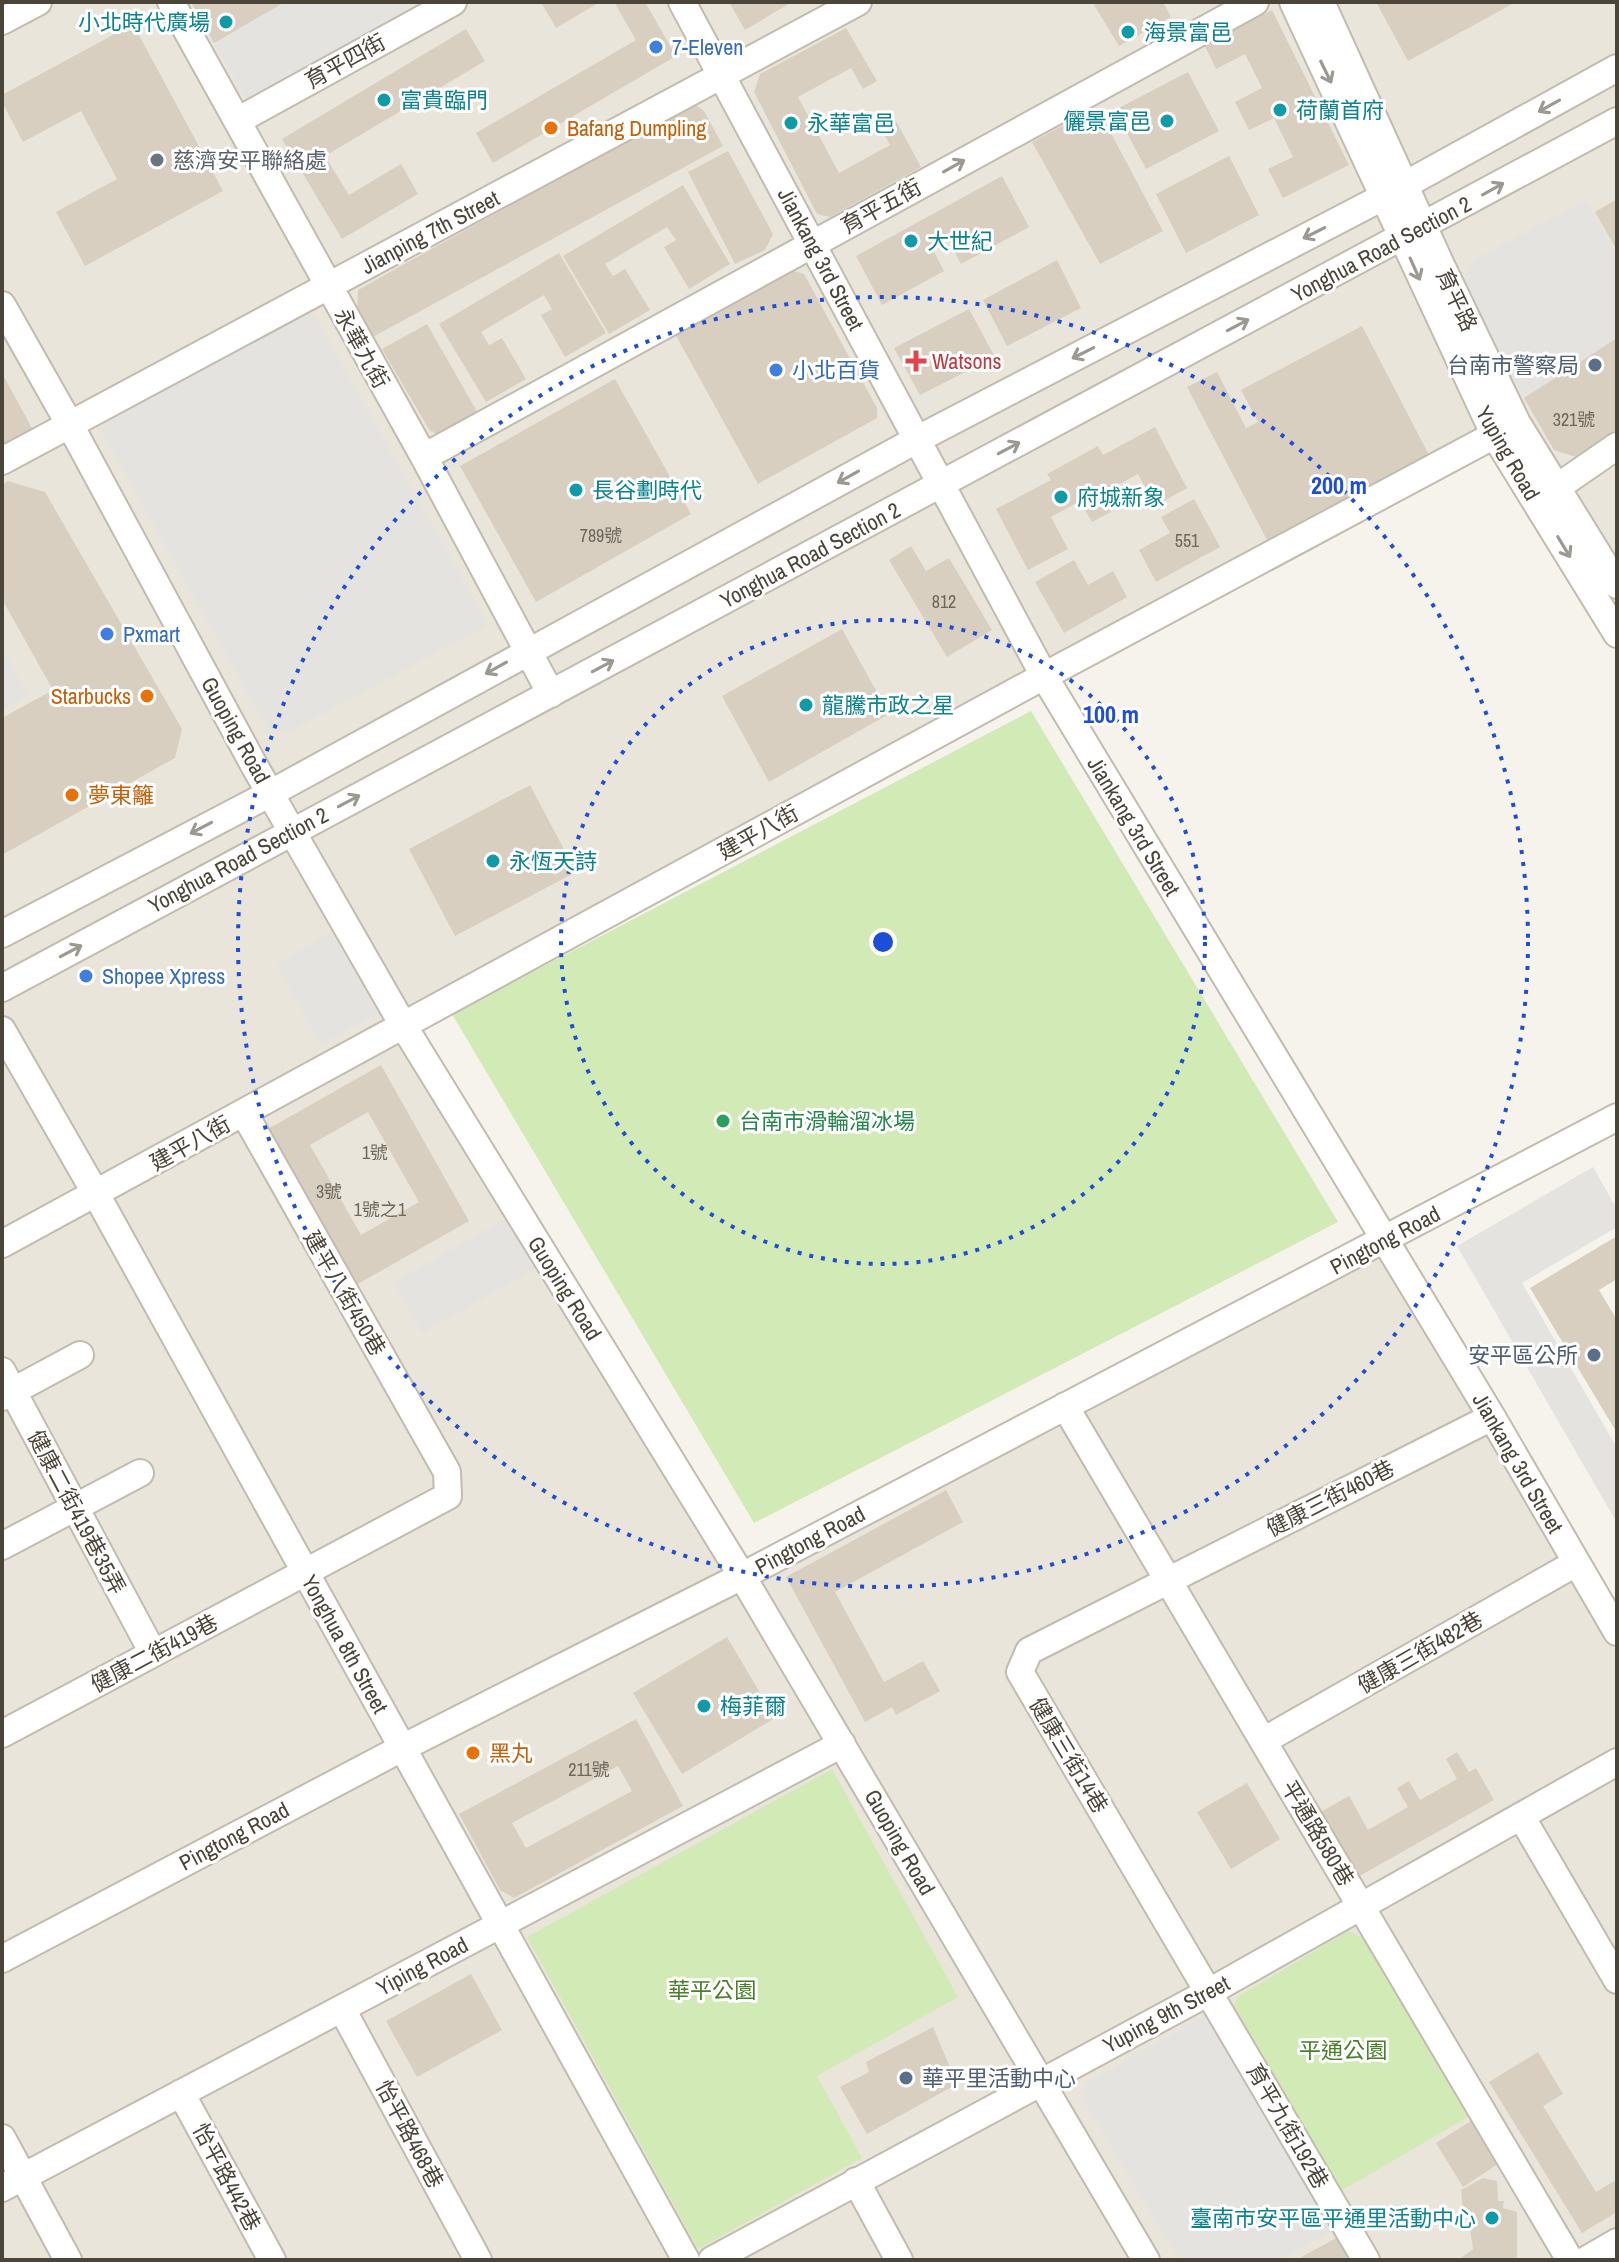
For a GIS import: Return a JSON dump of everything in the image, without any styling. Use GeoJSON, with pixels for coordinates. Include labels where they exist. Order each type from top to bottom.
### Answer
{"type":"FeatureCollection","features":[{"type":"Feature","properties":{"kind":"street"},"geometry":{"type":"LineString","coordinates":[[2,21],[38,2]]}},
{"type":"Feature","properties":{"kind":"street","name":"永華九街"},"geometry":{"type":"LineString","coordinates":[[171,2],[424,457],[551,694]]}},
{"type":"Feature","properties":{"kind":"street","name":"育平四街"},"geometry":{"type":"LineString","coordinates":[[237,121],[453,2]]}},
{"type":"Feature","properties":{"kind":"street","name":"Jiankang 3rd Street"},"geometry":{"type":"LineString","coordinates":[[682,2],[1044,676],[1492,1417],[1617,1632]]}},
{"type":"Feature","properties":{"kind":"street","name":"Jianping 7th Street"},"geometry":{"type":"LineString","coordinates":[[2,461],[858,2]]}},
{"type":"Feature","properties":{"kind":"street","name":"育平五街"},"geometry":{"type":"LineString","coordinates":[[424,457],[1255,2]]}},
{"type":"Feature","properties":{"kind":"street"},"geometry":{"type":"LineString","coordinates":[[1293,2],[1395,191]]}},
{"type":"Feature","properties":{"kind":"street","name":"育平路"},"geometry":{"type":"LineString","coordinates":[[1321,2],[1395,191],[1413,232],[1441,265],[1506,430]]}},
{"type":"Feature","properties":{"kind":"street","name":"Yonghua Road Section 2"},"geometry":{"type":"LineString","coordinates":[[2,934],[271,793],[916,440],[1395,191],[1617,68]]}},
{"type":"Feature","properties":{"kind":"street","name":"Yonghua Road Section 2"},"geometry":{"type":"LineString","coordinates":[[2,988],[1617,121]]}},
{"type":"Feature","properties":{"kind":"street","name":"Guoping Road"},"geometry":{"type":"LineString","coordinates":[[2,305],[271,793],[403,1025],[742,1576],[1146,2260]]}},
{"type":"Feature","properties":{"kind":"street","name":"Yuping Road"},"geometry":{"type":"LineString","coordinates":[[1506,430],[1547,494],[1617,634]]}},
{"type":"Feature","properties":{"kind":"street","name":"建平八街"},"geometry":{"type":"LineString","coordinates":[[2,1244],[1044,676],[1506,430]]}},
{"type":"Feature","properties":{"kind":"street"},"geometry":{"type":"LineString","coordinates":[[1617,446],[1547,494],[1617,585]]}},
{"type":"Feature","properties":{"kind":"street","name":"Yonghua 8th Street"},"geometry":{"type":"LineString","coordinates":[[2,1030],[96,1194],[686,2260]]}},
{"type":"Feature","properties":{"kind":"street","name":"建平八街450巷"},"geometry":{"type":"LineString","coordinates":[[244,1113],[447,1472]]}},
{"type":"Feature","properties":{"kind":"street","name":"Pingtong Road"},"geometry":{"type":"LineString","coordinates":[[2,1959],[402,1748],[742,1576],[1617,1117]]}},
{"type":"Feature","properties":{"kind":"street"},"geometry":{"type":"LineString","coordinates":[[6,1387],[80,1355]]}},
{"type":"Feature","properties":{"kind":"street","name":"健康二街419巷35弄"},"geometry":{"type":"LineString","coordinates":[[6,1387],[153,1653]]}},
{"type":"Feature","properties":{"kind":"street","name":"平通路580巷"},"geometry":{"type":"LineString","coordinates":[[1065,1406],[1570,2260]]}},
{"type":"Feature","properties":{"kind":"street","name":"健康三街460巷"},"geometry":{"type":"LineString","coordinates":[[1168,1580],[1492,1417]]}},
{"type":"Feature","properties":{"kind":"street","name":"健康二街419巷"},"geometry":{"type":"LineString","coordinates":[[2,1734],[448,1496],[447,1472]]}},
{"type":"Feature","properties":{"kind":"street"},"geometry":{"type":"LineString","coordinates":[[2,1546],[140,1473]]}},
{"type":"Feature","properties":{"kind":"street","name":"健康三街482巷"},"geometry":{"type":"LineString","coordinates":[[1263,1741],[1576,1563]]}},
{"type":"Feature","properties":{"kind":"street","name":"健康三街14巷"},"geometry":{"type":"LineString","coordinates":[[1168,1580],[1029,1651],[1020,1672],[1209,1992]]}},
{"type":"Feature","properties":{"kind":"street","name":"Yiping Road"},"geometry":{"type":"LineString","coordinates":[[13,2183],[842,1744]]}},
{"type":"Feature","properties":{"kind":"street","name":"Yuping 9th Street"},"geometry":{"type":"LineString","coordinates":[[712,2260],[1209,1992],[1617,1762]]}},
{"type":"Feature","properties":{"kind":"street"},"geometry":{"type":"LineString","coordinates":[[1521,1816],[1617,1980]]}},
{"type":"Feature","properties":{"kind":"street","name":"育平九街192巷"},"geometry":{"type":"LineString","coordinates":[[1209,1992],[1366,2260]]}},
{"type":"Feature","properties":{"kind":"street","name":"怡平路468巷"},"geometry":{"type":"LineString","coordinates":[[342,2009],[478,2260]]}},
{"type":"Feature","properties":{"kind":"street","name":"怡平路442巷"},"geometry":{"type":"LineString","coordinates":[[181,2093],[272,2260]]}},
{"type":"Feature","properties":{"kind":"street"},"geometry":{"type":"LineString","coordinates":[[2,2138],[13,2183],[68,2260]]}},
{"type":"Feature","properties":{"kind":"street"},"geometry":{"type":"LineString","coordinates":[[856,2181],[899,2260]]}},
{"type":"Feature","properties":{"kind":"street"},"geometry":{"type":"LineString","coordinates":[[1586,2260],[1617,2242]]}},
{"type":"Feature","properties":{"kind":"shaded area"},"geometry":{"type":"Polygon","coordinates":[[[2,2],[1617,2],[1617,572],[1517,409],[392,1019],[736,1587],[1378,1255],[1617,1653],[1617,2260],[2,2260],[2,2]]]}},
{"type":"Feature","properties":{"kind":"shaded area"},"geometry":{"type":"Polygon","coordinates":[[[285,2],[421,2],[247,101],[214,43],[285,2]]]}},
{"type":"Feature","properties":{"kind":"shaded area"},"geometry":{"type":"Polygon","coordinates":[[[1586,200],[1617,255],[1617,338],[1524,398],[1464,279],[1474,260],[1586,200]]]}},
{"type":"Feature","properties":{"kind":"shaded area"},"geometry":{"type":"Polygon","coordinates":[[[297,314],[315,315],[488,625],[289,732],[267,728],[101,431],[106,415],[297,314]]]}},
{"type":"Feature","properties":{"kind":"shaded area"},"geometry":{"type":"Polygon","coordinates":[[[2,647],[29,696],[2,711],[2,647]]]}},
{"type":"Feature","properties":{"kind":"shaded area"},"geometry":{"type":"Polygon","coordinates":[[[332,932],[378,1013],[321,1045],[276,964],[332,932]]]}},
{"type":"Feature","properties":{"kind":"shaded area"},"geometry":{"type":"Polygon","coordinates":[[[1593,1167],[1617,1209],[1617,1227],[1522,1283],[1617,1448],[1617,1523],[1457,1246],[1593,1167]]]}},
{"type":"Feature","properties":{"kind":"shaded area"},"geometry":{"type":"Polygon","coordinates":[[[513,1214],[542,1265],[422,1333],[393,1283],[513,1214]]]}},
{"type":"Feature","properties":{"kind":"shaded area"},"geometry":{"type":"Polygon","coordinates":[[[1207,2013],[1332,2230],[1281,2260],[1179,2260],[1082,2097],[1086,2083],[1207,2013]]]}},
{"type":"Feature","properties":{"kind":"green space"},"geometry":{"type":"Polygon","coordinates":[[[1031,711],[1338,1222],[754,1523],[452,1014],[1031,711]]]}},
{"type":"Feature","properties":{"kind":"green space","name":"華平公園"},"geometry":{"type":"Polygon","coordinates":[[[832,1769],[958,1997],[817,2076],[862,2158],[698,2249],[527,1937],[832,1769]]]}},
{"type":"Feature","properties":{"kind":"green space","name":"平通公園"},"geometry":{"type":"Polygon","coordinates":[[[1348,1931],[1364,1938],[1468,2117],[1341,2191],[1233,2008],[1237,1997],[1348,1931]]]}},
{"type":"Feature","properties":{"kind":"building","name":"小北時代廣場"},"geometry":{"type":"Polygon","coordinates":[[[191,2],[285,2],[214,43],[191,2]]]}},
{"type":"Feature","properties":{"kind":"building"},"geometry":{"type":"Polygon","coordinates":[[[541,2],[600,2],[556,28],[541,2]]]}},
{"type":"Feature","properties":{"kind":"building","name":"富貴臨門"},"geometry":{"type":"Polygon","coordinates":[[[614,2],[645,2],[676,56],[493,163],[476,133],[636,40],[614,2]]]}},
{"type":"Feature","properties":{"kind":"building"},"geometry":{"type":"Polygon","coordinates":[[[729,2],[792,2],[745,30],[729,2]]]}},
{"type":"Feature","properties":{"kind":"building","name":"海景富邑"},"geometry":{"type":"Polygon","coordinates":[[[1099,2],[1163,2],[1171,17],[1119,46],[1094,5],[1099,2]]]}},
{"type":"Feature","properties":{"kind":"building"},"geometry":{"type":"Polygon","coordinates":[[[1376,2],[1516,2],[1408,61],[1376,2]]]}},
{"type":"Feature","properties":{"kind":"building","name":"荷蘭首府"},"geometry":{"type":"Polygon","coordinates":[[[1272,10],[1349,165],[1283,198],[1268,169],[1293,157],[1274,118],[1249,130],[1235,102],[1262,88],[1245,54],[1216,69],[1204,44],[1272,10]]]}},
{"type":"Feature","properties":{"kind":"building","name":"慈濟安平聯絡處"},"geometry":{"type":"Polygon","coordinates":[[[133,24],[223,191],[85,266],[56,212],[117,179],[81,111],[23,142],[2,102],[2,95],[133,24]]]}},
{"type":"Feature","properties":{"kind":"building","name":"永華富邑"},"geometry":{"type":"Polygon","coordinates":[[[846,28],[877,81],[863,89],[851,68],[798,97],[839,173],[890,145],[880,127],[895,119],[921,167],[830,217],[817,214],[754,92],[760,74],[846,28]]]}},
{"type":"Feature","properties":{"kind":"building","name":"富貴臨門"},"geometry":{"type":"Polygon","coordinates":[[[466,29],[485,61],[325,156],[349,195],[401,164],[418,194],[342,239],[282,139],[466,29]]]}},
{"type":"Feature","properties":{"kind":"building","name":"儷景富邑"},"geometry":{"type":"Polygon","coordinates":[[[1188,72],[1219,131],[1146,169],[1115,110],[1188,72]]]}},
{"type":"Feature","properties":{"kind":"building"},"geometry":{"type":"Polygon","coordinates":[[[693,103],[704,111],[723,146],[371,338],[357,312],[358,290],[693,103]]]}},
{"type":"Feature","properties":{"kind":"building"},"geometry":{"type":"Polygon","coordinates":[[[1097,107],[1163,231],[1100,264],[1032,142],[1097,107]]]}},
{"type":"Feature","properties":{"kind":"building"},"geometry":{"type":"Polygon","coordinates":[[[728,151],[773,234],[765,250],[735,264],[688,172],[728,151]]]}},
{"type":"Feature","properties":{"kind":"building"},"geometry":{"type":"Polygon","coordinates":[[[1229,156],[1259,215],[1186,253],[1156,194],[1229,156]]]}},
{"type":"Feature","properties":{"kind":"building","name":"大世紀"},"geometry":{"type":"Polygon","coordinates":[[[1002,176],[1029,227],[961,264],[947,237],[931,246],[944,271],[882,305],[856,256],[1002,176]]]}},
{"type":"Feature","properties":{"kind":"building"},"geometry":{"type":"Polygon","coordinates":[[[683,185],[730,264],[689,289],[664,247],[676,240],[667,227],[605,264],[613,276],[625,269],[650,310],[609,334],[563,256],[683,185]]]}},
{"type":"Feature","properties":{"kind":"building"},"geometry":{"type":"Polygon","coordinates":[[[1617,199],[1617,250],[1595,212],[1617,199]]]}},
{"type":"Feature","properties":{"kind":"building"},"geometry":{"type":"Polygon","coordinates":[[[559,253],[606,333],[565,357],[541,315],[552,309],[544,295],[481,332],[489,345],[502,338],[526,379],[486,402],[439,324],[559,253]]]}},
{"type":"Feature","properties":{"kind":"building","name":"大世紀"},"geometry":{"type":"Polygon","coordinates":[[[1057,260],[1081,308],[1007,346],[983,300],[1057,260]]]}},
{"type":"Feature","properties":{"kind":"building","name":"小北百貨"},"geometry":{"type":"Polygon","coordinates":[[[787,269],[804,274],[877,408],[877,418],[758,484],[674,332],[787,269]]]}},
{"type":"Feature","properties":{"kind":"building","name":"大世紀"},"geometry":{"type":"Polygon","coordinates":[[[969,309],[995,357],[920,395],[894,348],[969,309]]]}},
{"type":"Feature","properties":{"kind":"building"},"geometry":{"type":"Polygon","coordinates":[[[427,324],[479,415],[442,436],[430,431],[382,349],[427,324]]]}},
{"type":"Feature","properties":{"kind":"building"},"geometry":{"type":"Polygon","coordinates":[[[1362,326],[1429,455],[1267,540],[1187,387],[1217,372],[1246,428],[1258,422],[1241,390],[1362,326]]]}},
{"type":"Feature","properties":{"kind":"building"},"geometry":{"type":"Polygon","coordinates":[[[1617,338],[1617,429],[1576,457],[1554,450],[1524,398],[1617,338]]]}},
{"type":"Feature","properties":{"kind":"building"},"geometry":{"type":"Polygon","coordinates":[[[2,373],[33,430],[2,447],[2,373]]]}},
{"type":"Feature","properties":{"kind":"building","name":"長谷劃時代"},"geometry":{"type":"Polygon","coordinates":[[[615,379],[691,514],[536,602],[460,466],[615,379]]]}},
{"type":"Feature","properties":{"kind":"building","name":"府城新象"},"geometry":{"type":"Polygon","coordinates":[[[1155,427],[1187,488],[1155,506],[1138,474],[1101,494],[1111,512],[1092,522],[1080,501],[1051,517],[1068,549],[1028,570],[996,509],[1051,480],[1047,474],[1098,446],[1103,455],[1155,427]]]}},
{"type":"Feature","properties":{"kind":"building"},"geometry":{"type":"Polygon","coordinates":[[[8,481],[45,492],[182,729],[175,758],[2,855],[2,718],[53,690],[2,599],[2,485],[8,481]]]}},
{"type":"Feature","properties":{"kind":"building","name":"府城新象"},"geometry":{"type":"Polygon","coordinates":[[[1194,499],[1220,547],[1156,582],[1139,550],[1170,533],[1161,517],[1194,499]]]}},
{"type":"Feature","properties":{"kind":"building"},"geometry":{"type":"Polygon","coordinates":[[[911,546],[926,571],[949,558],[992,630],[947,657],[889,560],[911,546]]]}},
{"type":"Feature","properties":{"kind":"building","name":"府城新象"},"geometry":{"type":"Polygon","coordinates":[[[1074,560],[1088,585],[1113,571],[1127,597],[1064,633],[1035,582],[1074,560]]]}},
{"type":"Feature","properties":{"kind":"building","name":"龍騰市政之星"},"geometry":{"type":"Polygon","coordinates":[[[842,629],[889,714],[769,782],[722,696],[842,629]]]}},
{"type":"Feature","properties":{"kind":"building","name":"永恆天詩"},"geometry":{"type":"Polygon","coordinates":[[[530,785],[576,872],[455,936],[409,849],[530,785]]]}},
{"type":"Feature","properties":{"kind":"building"},"geometry":{"type":"Polygon","coordinates":[[[381,1065],[469,1221],[356,1285],[268,1129],[381,1065]],[[368,1112],[310,1145],[361,1235],[419,1202],[368,1112]]]}},
{"type":"Feature","properties":{"kind":"building","name":"安平區公所"},"geometry":{"type":"Polygon","coordinates":[[[1617,1236],[1617,1279],[1599,1290],[1617,1320],[1617,1433],[1530,1288],[1617,1236]]]}},
{"type":"Feature","properties":{"kind":"building"},"geometry":{"type":"Polygon","coordinates":[[[946,1490],[963,1522],[835,1592],[884,1682],[923,1661],[940,1691],[896,1715],[892,1707],[865,1722],[786,1577],[946,1490]]]}},
{"type":"Feature","properties":{"kind":"building","name":"梅菲爾"},"geometry":{"type":"Polygon","coordinates":[[[727,1637],[775,1718],[682,1774],[633,1693],[727,1637]]]}},
{"type":"Feature","properties":{"kind":"building"},"geometry":{"type":"Polygon","coordinates":[[[636,1719],[683,1806],[514,1898],[500,1890],[459,1814],[636,1719]],[[618,1766],[512,1823],[526,1848],[632,1791],[618,1766]]]}},
{"type":"Feature","properties":{"kind":"building"},"geometry":{"type":"Polygon","coordinates":[[[1457,1752],[1469,1772],[1476,1768],[1494,1800],[1356,1878],[1319,1813],[1349,1796],[1368,1830],[1408,1807],[1397,1788],[1409,1781],[1420,1800],[1457,1779],[1446,1759],[1457,1752]]]}},
{"type":"Feature","properties":{"kind":"building"},"geometry":{"type":"Polygon","coordinates":[[[1247,1783],[1280,1839],[1231,1869],[1197,1812],[1247,1783]]]}},
{"type":"Feature","properties":{"kind":"building"},"geometry":{"type":"Polygon","coordinates":[[[471,1974],[502,2030],[417,2077],[386,2021],[471,1974]]]}},
{"type":"Feature","properties":{"kind":"building","name":"華平里活動中心"},"geometry":{"type":"Polygon","coordinates":[[[933,2027],[957,2084],[867,2134],[840,2087],[869,2072],[866,2062],[933,2027]]]}},
{"type":"Feature","properties":{"kind":"building"},"geometry":{"type":"Polygon","coordinates":[[[1538,2052],[1563,2094],[1543,2106],[1596,2192],[1614,2181],[1617,2185],[1617,2212],[1582,2233],[1489,2082],[1538,2052]]]}},
{"type":"Feature","properties":{"kind":"building"},"geometry":{"type":"Polygon","coordinates":[[[1471,2121],[1498,2164],[1463,2187],[1436,2143],[1471,2121]]]}},
{"type":"Feature","properties":{"kind":"building","name":"臺南市安平區平通里活動中心"},"geometry":{"type":"Polygon","coordinates":[[[1483,2178],[1497,2181],[1498,2201],[1504,2201],[1503,2208],[1517,2212],[1517,2260],[1458,2260],[1473,2249],[1469,2223],[1463,2213],[1461,2190],[1483,2178]]]}},
{"type":"Feature","properties":{"kind":"building"},"geometry":{"type":"Polygon","coordinates":[[[1338,2237],[1351,2260],[1296,2260],[1338,2237]]]}},
{"type":"Feature","properties":{"kind":"place","name":"小北時代廣場"},"geometry":{"type":"Point","coordinates":[226,22]}},
{"type":"Feature","properties":{"kind":"place","name":"海景富邑"},"geometry":{"type":"Point","coordinates":[1128,32]}},
{"type":"Feature","properties":{"kind":"place","name":"7-Eleven"},"geometry":{"type":"Point","coordinates":[656,47]}},
{"type":"Feature","properties":{"kind":"place","name":"富貴臨門"},"geometry":{"type":"Point","coordinates":[384,100]}},
{"type":"Feature","properties":{"kind":"place","name":"荷蘭首府"},"geometry":{"type":"Point","coordinates":[1280,110]}},
{"type":"Feature","properties":{"kind":"place","name":"儷景富邑"},"geometry":{"type":"Point","coordinates":[1167,121]}},
{"type":"Feature","properties":{"kind":"place","name":"永華富邑"},"geometry":{"type":"Point","coordinates":[791,123]}},
{"type":"Feature","properties":{"kind":"place","name":"Bafang Dumpling"},"geometry":{"type":"Point","coordinates":[551,128]}},
{"type":"Feature","properties":{"kind":"place","name":"慈濟安平聯絡處"},"geometry":{"type":"Point","coordinates":[157,160]}},
{"type":"Feature","properties":{"kind":"place","name":"大世紀"},"geometry":{"type":"Point","coordinates":[911,241]}},
{"type":"Feature","properties":{"kind":"place","name":"Watsons"},"geometry":{"type":"Point","coordinates":[916,361]}},
{"type":"Feature","properties":{"kind":"place","name":"台南市警察局"},"geometry":{"type":"Point","coordinates":[1595,365]}},
{"type":"Feature","properties":{"kind":"place","name":"小北百貨"},"geometry":{"type":"Point","coordinates":[776,370]}},
{"type":"Feature","properties":{"kind":"place","name":"長谷劃時代"},"geometry":{"type":"Point","coordinates":[576,490]}},
{"type":"Feature","properties":{"kind":"place","name":"府城新象"},"geometry":{"type":"Point","coordinates":[1061,497]}},
{"type":"Feature","properties":{"kind":"place","name":"Pxmart"},"geometry":{"type":"Point","coordinates":[107,634]}},
{"type":"Feature","properties":{"kind":"place","name":"Starbucks"},"geometry":{"type":"Point","coordinates":[147,696]}},
{"type":"Feature","properties":{"kind":"place","name":"龍騰市政之星"},"geometry":{"type":"Point","coordinates":[806,705]}},
{"type":"Feature","properties":{"kind":"place","name":"夢東籬"},"geometry":{"type":"Point","coordinates":[72,795]}},
{"type":"Feature","properties":{"kind":"place","name":"永恆天詩"},"geometry":{"type":"Point","coordinates":[493,861]}},
{"type":"Feature","properties":{"kind":"place","name":"Shopee Xpress"},"geometry":{"type":"Point","coordinates":[86,976]}},
{"type":"Feature","properties":{"kind":"place","name":"台南市滑輪溜冰場"},"geometry":{"type":"Point","coordinates":[723,1121]}},
{"type":"Feature","properties":{"kind":"place","name":"安平區公所"},"geometry":{"type":"Point","coordinates":[1594,1355]}},
{"type":"Feature","properties":{"kind":"place","name":"梅菲爾"},"geometry":{"type":"Point","coordinates":[704,1706]}},
{"type":"Feature","properties":{"kind":"place","name":"黑丸"},"geometry":{"type":"Point","coordinates":[473,1753]}},
{"type":"Feature","properties":{"kind":"place","name":"華平里活動中心"},"geometry":{"type":"Point","coordinates":[906,2078]}},
{"type":"Feature","properties":{"kind":"place","name":"臺南市安平區平通里活動中心"},"geometry":{"type":"Point","coordinates":[1492,2218]}}]}
